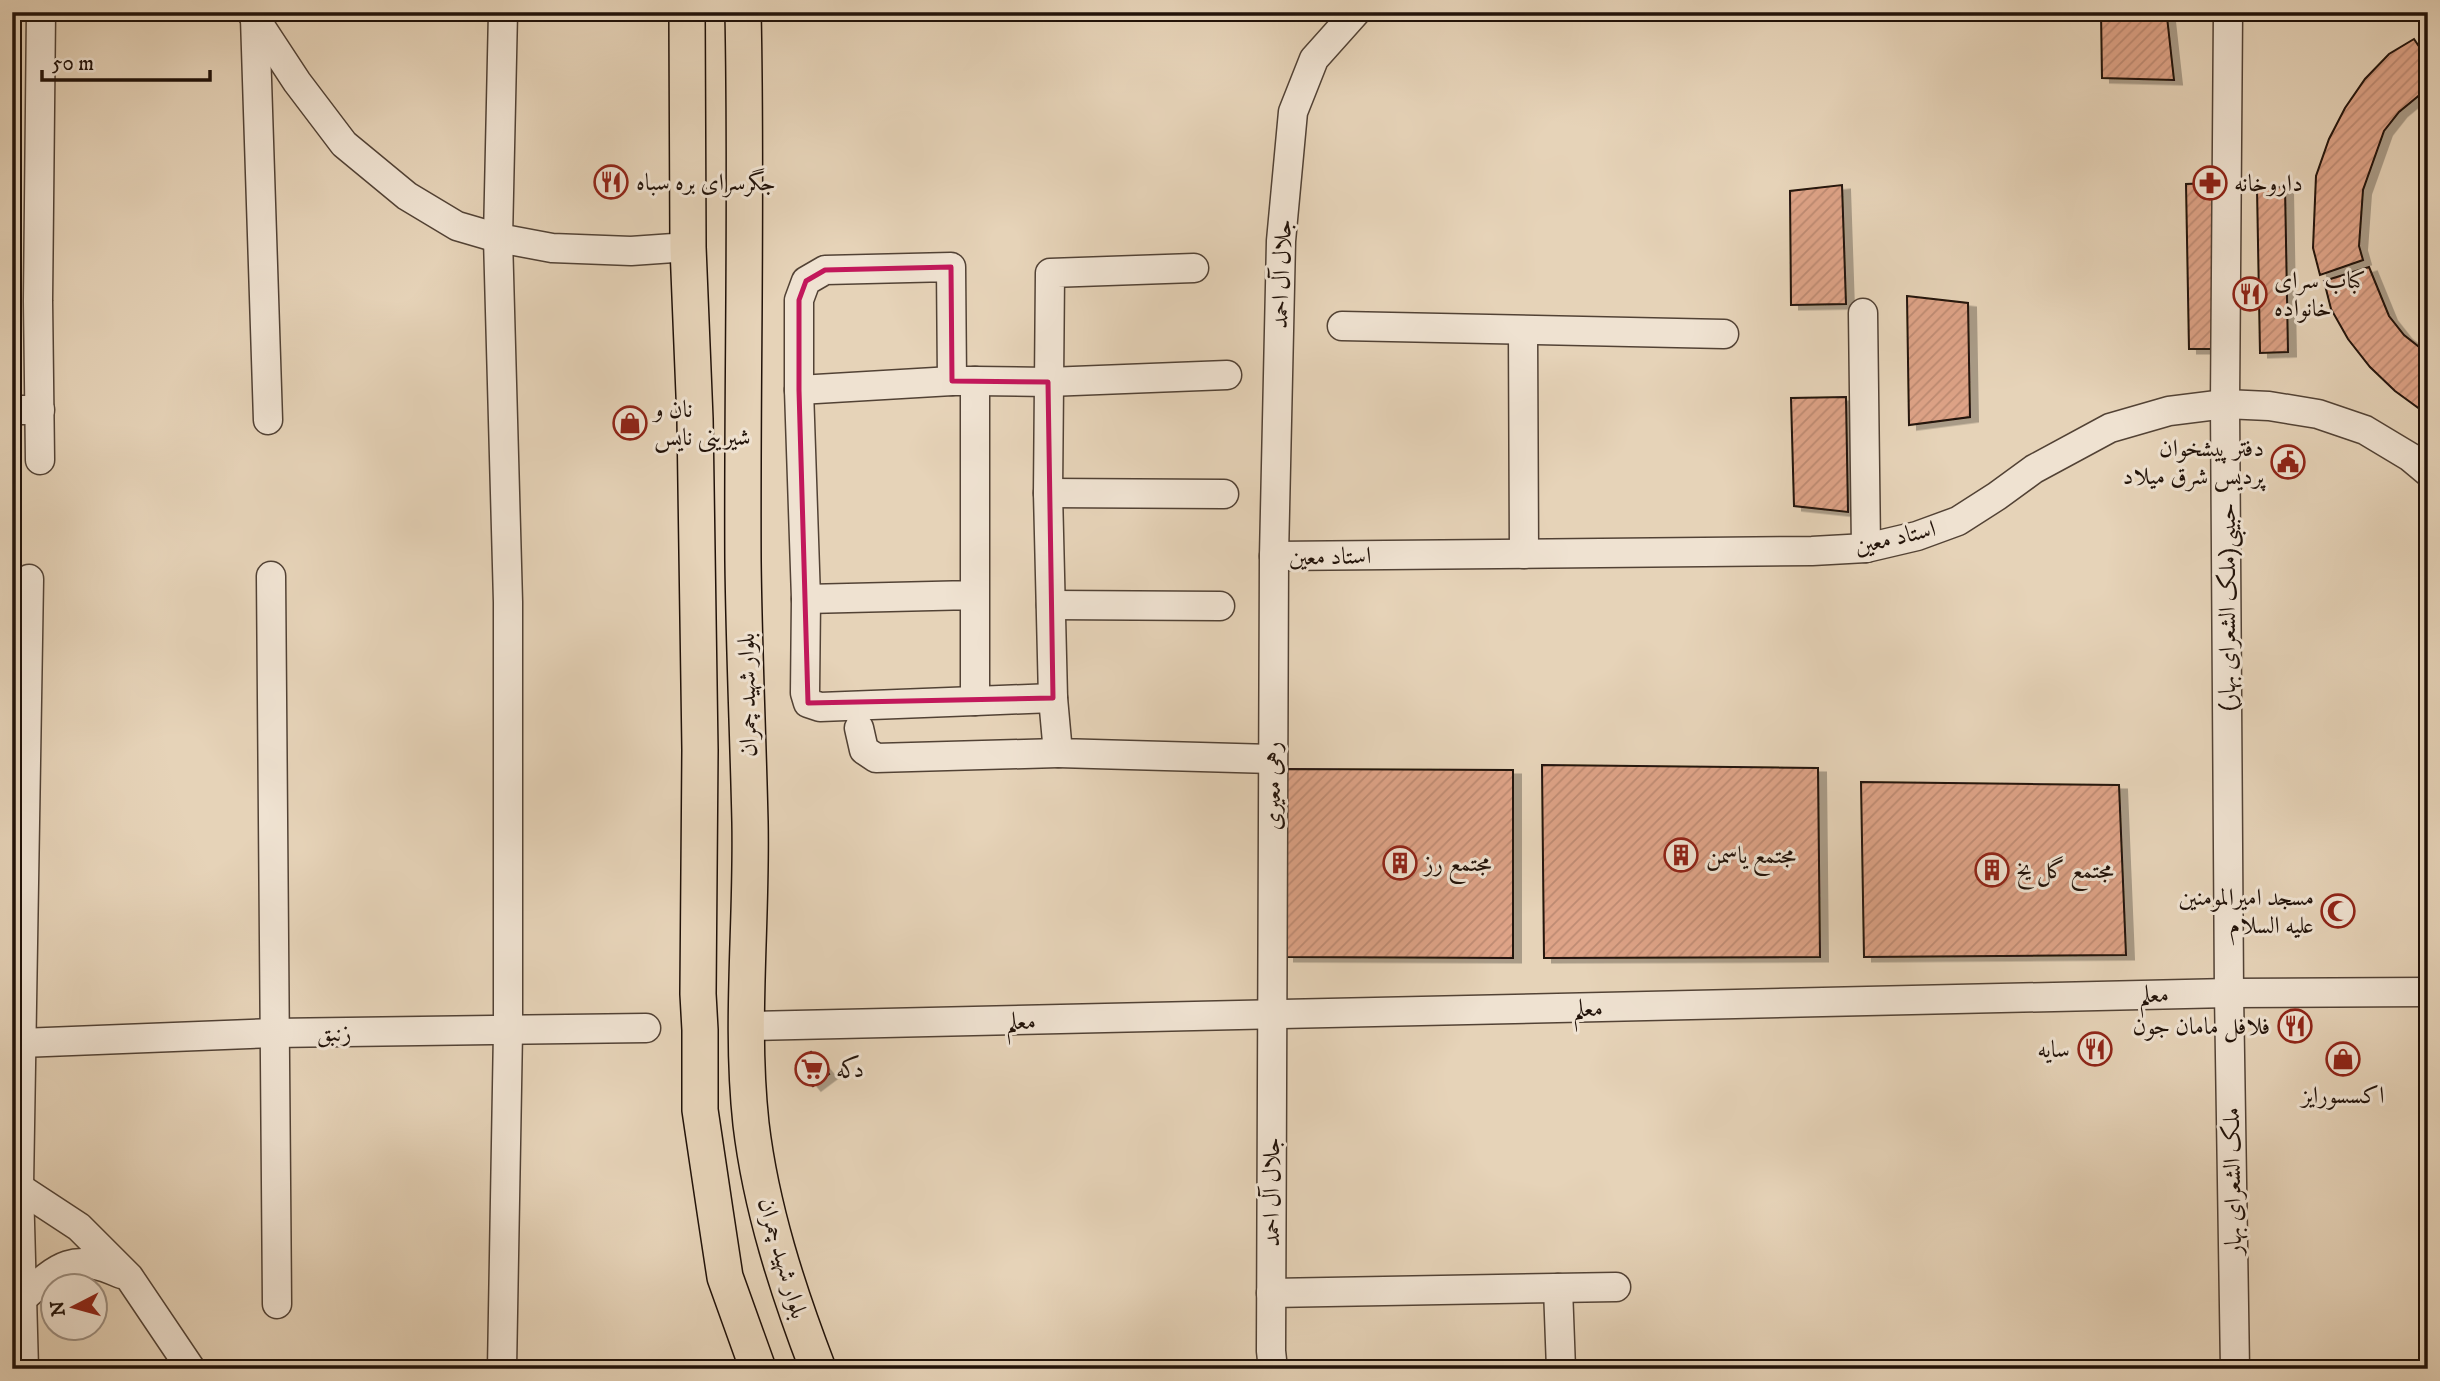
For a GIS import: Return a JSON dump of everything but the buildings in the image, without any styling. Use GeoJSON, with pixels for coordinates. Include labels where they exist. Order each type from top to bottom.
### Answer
{"type":"FeatureCollection","features":[{"type":"Feature","properties":{"kind":"main road","name":"بلوار شهید چمران"},"geometry":{"type":"LineString","coordinates":[[687,12],[688,247],[700,750],[698,994],[701,1110],[725,1277],[758,1369]]}},
{"type":"Feature","properties":{"kind":"main road","name":"بلوار شهید چمران"},"geometry":{"type":"LineString","coordinates":[[743,12],[743,564],[750,831],[747,1026],[751,1122],[759,1175],[797,1314],[818,1369]]}},
{"type":"Feature","properties":{"kind":"main road"},"geometry":{"type":"LineString","coordinates":[[700,1030],[747,1026]]}},
{"type":"Feature","properties":{"kind":"street"},"geometry":{"type":"LineString","coordinates":[[40,460],[40,410],[25,300],[41,12]]}},
{"type":"Feature","properties":{"kind":"street"},"geometry":{"type":"LineString","coordinates":[[502,1369],[508,1031],[508,602],[498,238],[503,12]]}},
{"type":"Feature","properties":{"kind":"street","name":"جلال آل احمد"},"geometry":{"type":"LineString","coordinates":[[1274,556],[1281,241],[1293,112],[1314,59],[1356,12]]}},
{"type":"Feature","properties":{"kind":"street","name":"حبیبی(ملک الشعرای بهار)"},"geometry":{"type":"LineString","coordinates":[[2228,12],[2225,404],[2229,993]]}},
{"type":"Feature","properties":{"kind":"street"},"geometry":{"type":"LineString","coordinates":[[253,15],[297,82],[344,144],[407,196],[457,226],[498,238],[552,248],[631,251],[688,247]]}},
{"type":"Feature","properties":{"kind":"street"},"geometry":{"type":"LineString","coordinates":[[253,15],[268,420]]}},
{"type":"Feature","properties":{"kind":"street"},"geometry":{"type":"LineString","coordinates":[[975,701],[974,595],[964,381],[951,267],[825,270],[806,281],[799,300],[799,390],[806,599],[805,693],[808,704],[820,707],[1053,698]]}},
{"type":"Feature","properties":{"kind":"street"},"geometry":{"type":"LineString","coordinates":[[1058,752],[1053,698],[1048,493],[1050,273],[1194,268]]}},
{"type":"Feature","properties":{"kind":"street"},"geometry":{"type":"LineString","coordinates":[[1863,313],[1866,548]]}},
{"type":"Feature","properties":{"kind":"street"},"geometry":{"type":"LineString","coordinates":[[1342,326],[1724,334]]}},
{"type":"Feature","properties":{"kind":"street"},"geometry":{"type":"LineString","coordinates":[[1523,331],[1524,554]]}},
{"type":"Feature","properties":{"kind":"street"},"geometry":{"type":"LineString","coordinates":[[799,390],[964,381],[1048,382],[1227,375]]}},
{"type":"Feature","properties":{"kind":"street","name":"استاد معین"},"geometry":{"type":"LineString","coordinates":[[1274,556],[1812,551],[1866,548],[1917,536],[1958,521],[2034,469],[2110,428],[2169,411],[2225,404],[2269,406],[2318,414],[2365,430],[2410,457],[2428,472]]}},
{"type":"Feature","properties":{"kind":"street"},"geometry":{"type":"LineString","coordinates":[[12,410],[40,410]]}},
{"type":"Feature","properties":{"kind":"street"},"geometry":{"type":"LineString","coordinates":[[1048,493],[1224,494]]}},
{"type":"Feature","properties":{"kind":"street","name":"رهی معیری"},"geometry":{"type":"LineString","coordinates":[[1271,1016],[1274,556]]}},
{"type":"Feature","properties":{"kind":"street"},"geometry":{"type":"LineString","coordinates":[[271,576],[277,1304]]}},
{"type":"Feature","properties":{"kind":"street"},"geometry":{"type":"LineString","coordinates":[[24,1369],[23,1298],[16,1261],[16,1185],[21,1043],[19,756],[29,579]]}},
{"type":"Feature","properties":{"kind":"street"},"geometry":{"type":"LineString","coordinates":[[806,599],[974,595]]}},
{"type":"Feature","properties":{"kind":"street"},"geometry":{"type":"LineString","coordinates":[[1051,605],[1220,606]]}},
{"type":"Feature","properties":{"kind":"street"},"geometry":{"type":"LineString","coordinates":[[859,728],[864,750],[876,758],[1058,752],[1272,759]]}},
{"type":"Feature","properties":{"kind":"street","name":"معلم"},"geometry":{"type":"LineString","coordinates":[[747,1026],[2229,993],[2428,992]]}},
{"type":"Feature","properties":{"kind":"street","name":"ملک الشعرای بهار"},"geometry":{"type":"LineString","coordinates":[[2229,993],[2235,1369]]}},
{"type":"Feature","properties":{"kind":"street","name":"جلال آل احمد"},"geometry":{"type":"LineString","coordinates":[[1271,1016],[1273,1369]]}},
{"type":"Feature","properties":{"kind":"street","name":"زنبق"},"geometry":{"type":"LineString","coordinates":[[21,1043],[274,1033],[646,1028]]}},
{"type":"Feature","properties":{"kind":"street"},"geometry":{"type":"LineString","coordinates":[[16,1185],[79,1227],[129,1277],[191,1369]]}},
{"type":"Feature","properties":{"kind":"street"},"geometry":{"type":"LineString","coordinates":[[23,1298],[48,1275],[71,1263],[97,1263],[129,1277]]}},
{"type":"Feature","properties":{"kind":"street"},"geometry":{"type":"LineString","coordinates":[[1271,1293],[1616,1287]]}},
{"type":"Feature","properties":{"kind":"street"},"geometry":{"type":"LineString","coordinates":[[1553,1369],[1561,1368],[1558,1288]]}},
{"type":"Feature","properties":{"kind":"highlighted area"},"geometry":{"type":"Polygon","coordinates":[[[951,267],[952,381],[1048,382],[1053,698],[808,703],[799,390],[799,300],[806,281],[825,270],[951,267]]]}},
{"type":"Feature","properties":{"kind":"place","name":"جگرسرای بره سباه"},"geometry":{"type":"Point","coordinates":[611,182]}},
{"type":"Feature","properties":{"kind":"place","name":"داروخانه"},"geometry":{"type":"Point","coordinates":[2210,183]}},
{"type":"Feature","properties":{"kind":"place","name":"کباب سرای خانواده"},"geometry":{"type":"Point","coordinates":[2250,294]}},
{"type":"Feature","properties":{"kind":"place","name":"نان و شیرینی نایس"},"geometry":{"type":"Point","coordinates":[630,423]}},
{"type":"Feature","properties":{"kind":"place","name":"دفتر پیشخوان پردیس شرق میلاد"},"geometry":{"type":"Point","coordinates":[2288,462]}},
{"type":"Feature","properties":{"kind":"place","name":"مجتمع یاسمن"},"geometry":{"type":"Point","coordinates":[1681,855]}},
{"type":"Feature","properties":{"kind":"place","name":"مجتمع رز"},"geometry":{"type":"Point","coordinates":[1400,863]}},
{"type":"Feature","properties":{"kind":"place","name":"مجتمع گل یخ"},"geometry":{"type":"Point","coordinates":[1992,870]}},
{"type":"Feature","properties":{"kind":"place","name":"مسجد امیرالمومنین علیه السلام"},"geometry":{"type":"Point","coordinates":[2338,911]}},
{"type":"Feature","properties":{"kind":"place","name":"فلافل مامان جون"},"geometry":{"type":"Point","coordinates":[2295,1026]}},
{"type":"Feature","properties":{"kind":"place","name":"سایه"},"geometry":{"type":"Point","coordinates":[2095,1049]}},
{"type":"Feature","properties":{"kind":"place","name":"اکسسورایز"},"geometry":{"type":"Point","coordinates":[2343,1059]}},
{"type":"Feature","properties":{"kind":"place","name":"دکه"},"geometry":{"type":"Point","coordinates":[812,1069]}}]}
